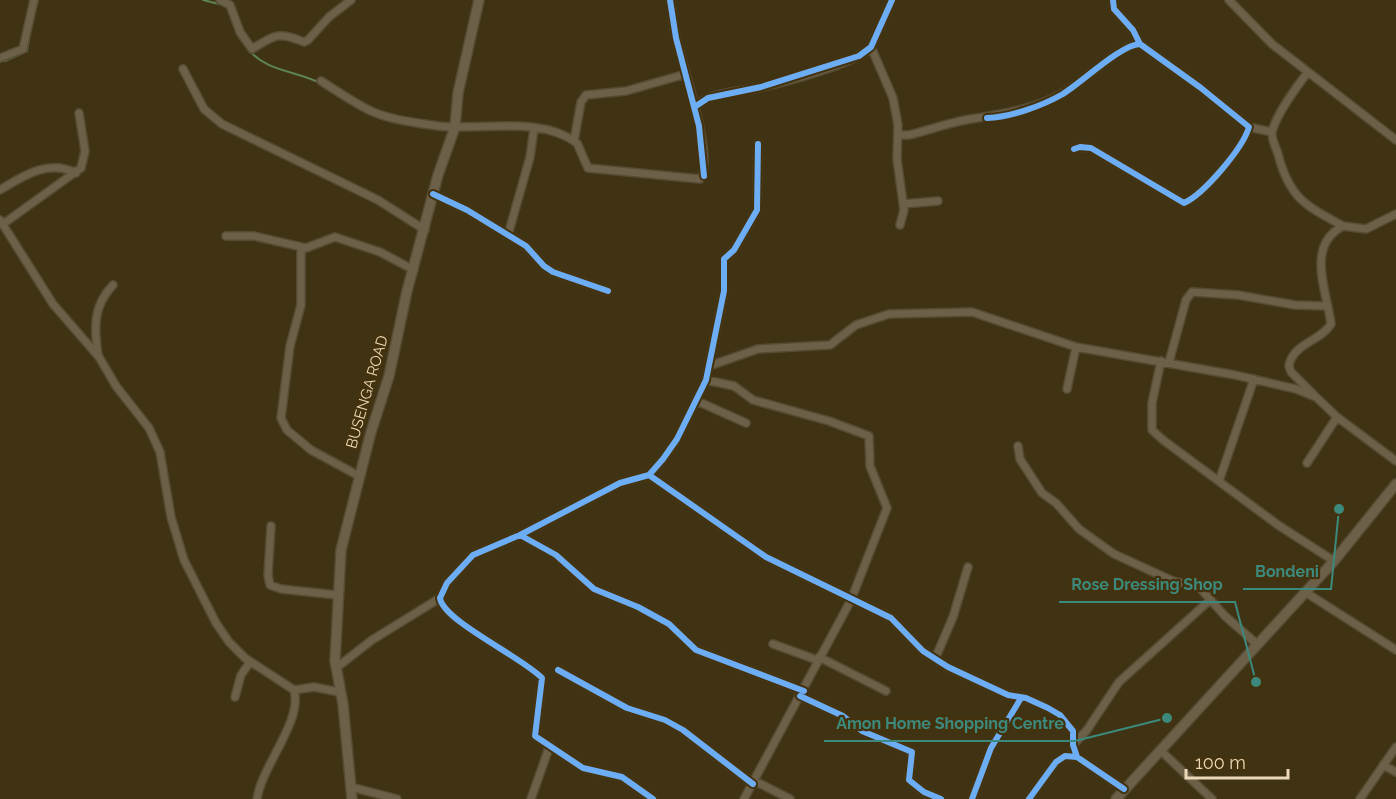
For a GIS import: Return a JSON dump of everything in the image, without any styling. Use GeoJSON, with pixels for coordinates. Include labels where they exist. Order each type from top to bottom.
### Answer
{"type":"FeatureCollection","features":[{"type":"Feature","properties":{"kind":"street"},"geometry":{"type":"LineString","coordinates":[[0,58],[23,50],[34,0]]}},
{"type":"Feature","properties":{"kind":"street"},"geometry":{"type":"LineString","coordinates":[[220,0],[230,5],[240,32],[252,49],[270,36],[288,35],[304,42],[351,0]]}},
{"type":"Feature","properties":{"kind":"street","name":"BUSENGA ROAD"},"geometry":{"type":"LineString","coordinates":[[352,799],[343,704],[336,668],[337,595],[341,550],[389,376],[433,194],[454,127],[458,93],[479,0]]}},
{"type":"Feature","properties":{"kind":"street"},"geometry":{"type":"LineString","coordinates":[[670,0],[676,38],[696,106],[704,172],[700,179],[628,170],[588,168],[574,141],[581,102],[586,95],[626,91],[686,74]]}},
{"type":"Feature","properties":{"kind":"street"},"geometry":{"type":"LineString","coordinates":[[696,106],[708,98],[761,87],[859,56],[871,47],[892,0]]}},
{"type":"Feature","properties":{"kind":"street"},"geometry":{"type":"LineString","coordinates":[[1113,0],[1120,19],[1133,30],[1140,44],[1201,88],[1249,127],[1272,132]]}},
{"type":"Feature","properties":{"kind":"street"},"geometry":{"type":"LineString","coordinates":[[1229,0],[1272,44],[1396,140]]}},
{"type":"Feature","properties":{"kind":"street"},"geometry":{"type":"LineString","coordinates":[[899,135],[909,135],[972,119],[1000,116],[1050,100],[1063,94],[1125,47],[1140,44]]}},
{"type":"Feature","properties":{"kind":"street"},"geometry":{"type":"LineString","coordinates":[[871,47],[892,98],[899,135],[897,159],[904,218],[900,225]]}},
{"type":"Feature","properties":{"kind":"street"},"geometry":{"type":"LineString","coordinates":[[183,69],[204,109],[222,124],[378,200],[425,230]]}},
{"type":"Feature","properties":{"kind":"street"},"geometry":{"type":"LineString","coordinates":[[1308,72],[1297,85],[1272,132],[1280,169],[1290,188],[1308,205],[1343,226],[1366,229],[1396,214]]}},
{"type":"Feature","properties":{"kind":"street"},"geometry":{"type":"LineString","coordinates":[[321,81],[373,112],[454,127],[534,128],[552,131],[574,141]]}},
{"type":"Feature","properties":{"kind":"street"},"geometry":{"type":"LineString","coordinates":[[79,113],[85,151],[81,168],[1,222],[53,304],[99,357],[116,386],[153,436],[160,452],[171,517],[189,572],[222,633],[250,662],[294,690],[314,687],[339,692]]}},
{"type":"Feature","properties":{"kind":"street"},"geometry":{"type":"LineString","coordinates":[[1074,149],[1091,148],[1184,203],[1194,198],[1231,158],[1249,127]]}},
{"type":"Feature","properties":{"kind":"street"},"geometry":{"type":"LineString","coordinates":[[508,235],[530,157],[534,128]]}},
{"type":"Feature","properties":{"kind":"street"},"geometry":{"type":"LineString","coordinates":[[336,668],[360,648],[440,598],[447,583],[472,555],[520,535],[620,483],[649,475],[677,439],[706,380],[723,291],[724,259],[734,250],[756,210],[758,144]]}},
{"type":"Feature","properties":{"kind":"street"},"geometry":{"type":"LineString","coordinates":[[0,190],[11,186],[33,170],[64,168],[76,173]]}},
{"type":"Feature","properties":{"kind":"street"},"geometry":{"type":"LineString","coordinates":[[433,194],[526,246],[544,266],[553,272],[608,291]]}},
{"type":"Feature","properties":{"kind":"street"},"geometry":{"type":"LineString","coordinates":[[903,204],[938,201]]}},
{"type":"Feature","properties":{"kind":"street"},"geometry":{"type":"LineString","coordinates":[[1343,226],[1329,236],[1322,246],[1322,276],[1331,324],[1329,328],[1295,352],[1289,366],[1291,372],[1337,417],[1396,461]]}},
{"type":"Feature","properties":{"kind":"street"},"geometry":{"type":"LineString","coordinates":[[226,236],[254,236],[301,247],[310,247],[327,238],[344,238],[380,252],[414,270]]}},
{"type":"Feature","properties":{"kind":"street"},"geometry":{"type":"LineString","coordinates":[[301,247],[301,305],[291,346],[281,418],[287,430],[311,450],[360,476]]}},
{"type":"Feature","properties":{"kind":"street"},"geometry":{"type":"LineString","coordinates":[[99,357],[98,307],[101,297],[113,285]]}},
{"type":"Feature","properties":{"kind":"street"},"geometry":{"type":"LineString","coordinates":[[1327,306],[1295,305],[1192,291],[1186,300],[1152,404],[1152,430],[1278,525],[1334,561]]}},
{"type":"Feature","properties":{"kind":"street"},"geometry":{"type":"LineString","coordinates":[[709,366],[758,349],[826,346],[839,340],[856,325],[889,314],[972,312],[1076,347],[1254,379],[1316,396]]}},
{"type":"Feature","properties":{"kind":"street"},"geometry":{"type":"LineString","coordinates":[[1067,389],[1076,347]]}},
{"type":"Feature","properties":{"kind":"street"},"geometry":{"type":"LineString","coordinates":[[1218,481],[1254,379]]}},
{"type":"Feature","properties":{"kind":"street"},"geometry":{"type":"LineString","coordinates":[[706,380],[734,386],[753,400],[851,428],[871,438],[870,466],[887,508],[851,600],[744,799]]}},
{"type":"Feature","properties":{"kind":"street"},"geometry":{"type":"LineString","coordinates":[[698,400],[746,423]]}},
{"type":"Feature","properties":{"kind":"street"},"geometry":{"type":"LineString","coordinates":[[1307,464],[1337,417]]}},
{"type":"Feature","properties":{"kind":"street"},"geometry":{"type":"LineString","coordinates":[[1018,447],[1020,459],[1042,493],[1094,541],[1173,581],[1199,587],[1258,645]]}},
{"type":"Feature","properties":{"kind":"street"},"geometry":{"type":"LineString","coordinates":[[649,475],[745,545],[780,566],[891,618],[922,651],[935,659],[1008,695],[1021,698],[1060,715],[1073,731],[1073,745],[1077,757],[1124,789]]}},
{"type":"Feature","properties":{"kind":"street"},"geometry":{"type":"LineString","coordinates":[[1116,799],[1334,561],[1396,484]]}},
{"type":"Feature","properties":{"kind":"street"},"geometry":{"type":"LineString","coordinates":[[271,526],[268,575],[270,585],[281,589],[337,595]]}},
{"type":"Feature","properties":{"kind":"street"},"geometry":{"type":"LineString","coordinates":[[520,535],[556,555],[594,589],[664,620],[681,632],[696,650],[802,693],[843,716],[862,731],[912,752],[909,780],[924,792],[941,799]]}},
{"type":"Feature","properties":{"kind":"street"},"geometry":{"type":"LineString","coordinates":[[935,659],[953,616],[968,567]]}},
{"type":"Feature","properties":{"kind":"street"},"geometry":{"type":"LineString","coordinates":[[1305,592],[1396,651]]}},
{"type":"Feature","properties":{"kind":"street"},"geometry":{"type":"LineString","coordinates":[[440,598],[447,612],[525,663],[540,676],[542,682],[535,736],[583,768],[622,777],[653,799]]}},
{"type":"Feature","properties":{"kind":"street"},"geometry":{"type":"LineString","coordinates":[[1073,745],[1087,730],[1119,682],[1210,600]]}},
{"type":"Feature","properties":{"kind":"street"},"geometry":{"type":"LineString","coordinates":[[773,644],[818,658],[886,691]]}},
{"type":"Feature","properties":{"kind":"street"},"geometry":{"type":"LineString","coordinates":[[235,697],[241,675],[250,662]]}},
{"type":"Feature","properties":{"kind":"street"},"geometry":{"type":"LineString","coordinates":[[558,670],[627,708],[665,720],[683,730],[754,782],[790,799]]}},
{"type":"Feature","properties":{"kind":"street"},"geometry":{"type":"LineString","coordinates":[[257,799],[273,754],[290,724],[295,702],[294,690]]}},
{"type":"Feature","properties":{"kind":"street"},"geometry":{"type":"LineString","coordinates":[[972,799],[996,737],[1021,698]]}},
{"type":"Feature","properties":{"kind":"street"},"geometry":{"type":"LineString","coordinates":[[531,799],[550,745]]}},
{"type":"Feature","properties":{"kind":"street"},"geometry":{"type":"LineString","coordinates":[[1360,799],[1396,747]]}},
{"type":"Feature","properties":{"kind":"street"},"geometry":{"type":"LineString","coordinates":[[1160,750],[1212,799]]}},
{"type":"Feature","properties":{"kind":"street"},"geometry":{"type":"LineString","coordinates":[[1029,799],[1060,758],[1077,757]]}},
{"type":"Feature","properties":{"kind":"street"},"geometry":{"type":"LineString","coordinates":[[1383,765],[1396,772]]}},
{"type":"Feature","properties":{"kind":"street"},"geometry":{"type":"LineString","coordinates":[[351,788],[397,799]]}},
{"type":"Feature","properties":{"kind":"street"},"geometry":{"type":"LineString","coordinates":[[920,799],[924,792]]}},
{"type":"Feature","properties":{"kind":"waterway"},"geometry":{"type":"LineString","coordinates":[[34,14],[38,0]]}},
{"type":"Feature","properties":{"kind":"waterway"},"geometry":{"type":"LineString","coordinates":[[203,0],[223,5]]}},
{"type":"Feature","properties":{"kind":"waterway"},"geometry":{"type":"LineString","coordinates":[[5,61],[27,51],[30,32]]}},
{"type":"Feature","properties":{"kind":"waterway"},"geometry":{"type":"LineString","coordinates":[[248,49],[263,62],[320,83]]}},
{"type":"Feature","properties":{"kind":"cycle path"},"geometry":{"type":"LineString","coordinates":[[670,0],[676,38],[699,126],[704,176]]}},
{"type":"Feature","properties":{"kind":"cycle path"},"geometry":{"type":"LineString","coordinates":[[696,106],[708,98],[761,87],[859,56],[871,47],[892,0]]}},
{"type":"Feature","properties":{"kind":"cycle path"},"geometry":{"type":"LineString","coordinates":[[1074,149],[1091,148],[1184,203],[1202,190],[1222,170],[1249,127],[1201,88],[1140,44],[1133,30],[1114,9],[1113,0]]}},
{"type":"Feature","properties":{"kind":"cycle path"},"geometry":{"type":"LineString","coordinates":[[987,118],[1016,113],[1055,98],[1071,89],[1123,50],[1140,44]]}},
{"type":"Feature","properties":{"kind":"cycle path"},"geometry":{"type":"LineString","coordinates":[[653,799],[622,777],[583,768],[535,736],[542,678],[532,669],[468,628],[444,607],[440,598],[447,583],[473,555],[520,535],[620,483],[649,475],[663,459],[677,439],[706,380],[724,291],[724,259],[734,250],[757,210],[758,144]]}},
{"type":"Feature","properties":{"kind":"cycle path"},"geometry":{"type":"LineString","coordinates":[[433,194],[467,210],[526,246],[544,266],[553,272],[608,291]]}},
{"type":"Feature","properties":{"kind":"cycle path"},"geometry":{"type":"LineString","coordinates":[[649,475],[766,557],[891,618],[923,651],[948,667],[1008,695],[1026,698],[1060,715],[1073,731],[1073,745],[1077,757]]}},
{"type":"Feature","properties":{"kind":"cycle path"},"geometry":{"type":"LineString","coordinates":[[520,535],[556,555],[594,589],[638,607],[669,624],[696,650],[804,691]]}},
{"type":"Feature","properties":{"kind":"cycle path"},"geometry":{"type":"LineString","coordinates":[[558,670],[627,708],[665,720],[683,730],[753,784]]}},
{"type":"Feature","properties":{"kind":"cycle path"},"geometry":{"type":"LineString","coordinates":[[800,696],[843,716],[862,731],[912,752],[909,780],[924,792],[941,799]]}},
{"type":"Feature","properties":{"kind":"cycle path"},"geometry":{"type":"LineString","coordinates":[[972,799],[991,748],[1021,698]]}},
{"type":"Feature","properties":{"kind":"cycle path"},"geometry":{"type":"LineString","coordinates":[[1029,799],[1056,762],[1065,756],[1077,757],[1124,789]]}},
{"type":"Feature","properties":{"kind":"place","name":"Bondeni"},"geometry":{"type":"Point","coordinates":[1339,509]}},
{"type":"Feature","properties":{"kind":"place","name":"Rose Dressing Shop"},"geometry":{"type":"Point","coordinates":[1256,682]}},
{"type":"Feature","properties":{"kind":"place","name":"Amon Home Shopping Centre"},"geometry":{"type":"Point","coordinates":[1167,718]}}]}
